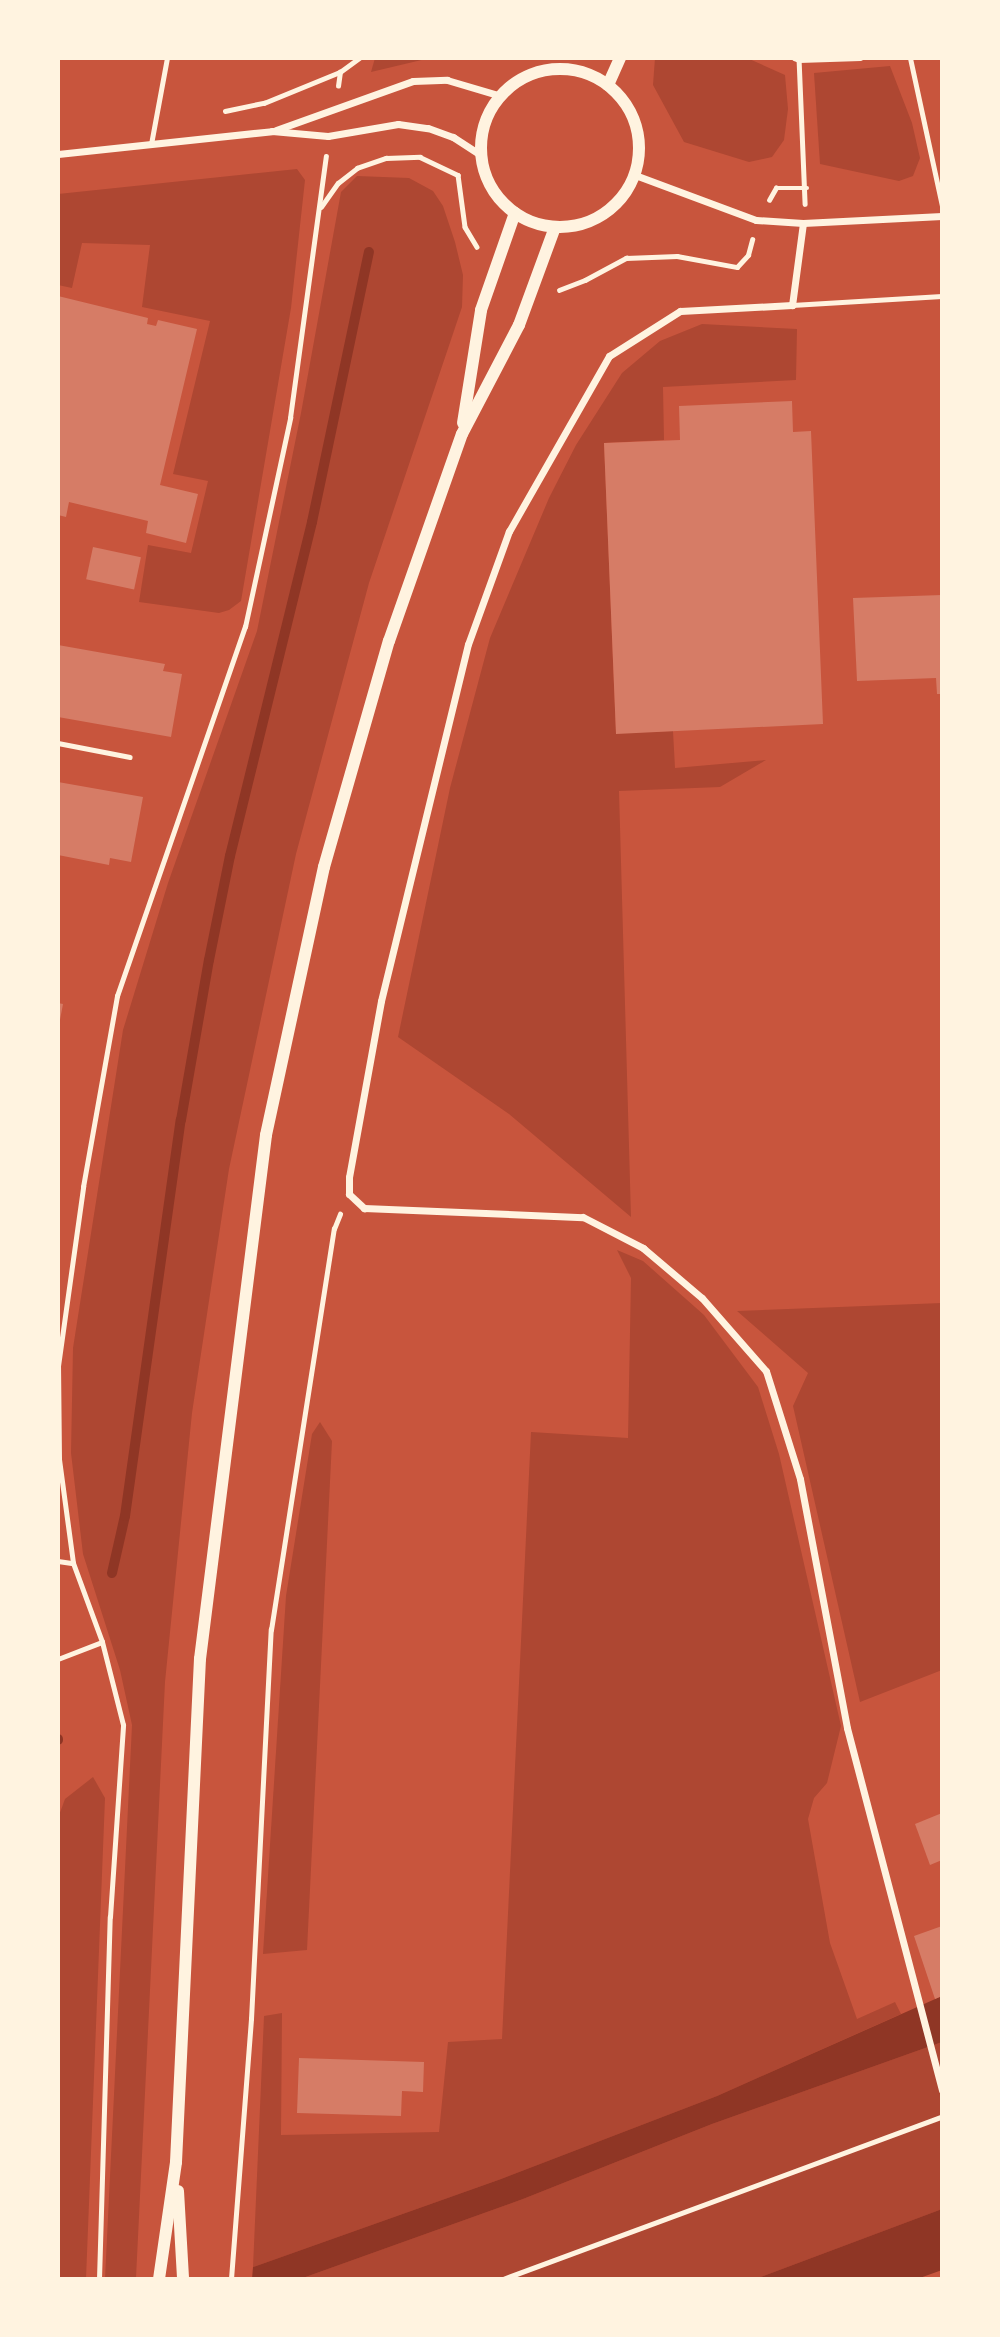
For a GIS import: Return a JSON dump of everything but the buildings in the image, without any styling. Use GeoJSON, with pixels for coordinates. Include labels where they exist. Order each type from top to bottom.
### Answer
{"type":"FeatureCollection","features":[{"type":"Feature","properties":{"kind":"street"},"geometry":{"type":"LineString","coordinates":[[573,70],[579,58]]}},
{"type":"Feature","properties":{"kind":"street"},"geometry":{"type":"LineString","coordinates":[[608,85],[620,58]]}},
{"type":"Feature","properties":{"kind":"street"},"geometry":{"type":"LineString","coordinates":[[556,69],[573,70],[608,85],[623,100],[635,121],[639,148],[635,175],[626,192],[599,217],[583,224],[555,227],[539,225],[515,214],[502,202],[487,179],[481,155],[484,130],[501,96],[532,74],[556,69]]}},
{"type":"Feature","properties":{"kind":"street"},"geometry":{"type":"LineString","coordinates":[[272,131],[413,81],[447,80],[501,96]]}},
{"type":"Feature","properties":{"kind":"street"},"geometry":{"type":"LineString","coordinates":[[58,154],[272,131],[328,136],[398,124],[428,128],[453,137],[481,155]]}},
{"type":"Feature","properties":{"kind":"street"},"geometry":{"type":"LineString","coordinates":[[635,175],[756,220],[803,223],[942,216]]}},
{"type":"Feature","properties":{"kind":"street"},"geometry":{"type":"LineString","coordinates":[[461,434],[481,310],[515,214]]}},
{"type":"Feature","properties":{"kind":"street"},"geometry":{"type":"LineString","coordinates":[[803,223],[792,305],[680,311],[609,356],[509,531],[468,644],[381,1000],[349,1177],[349,1194],[364,1208],[583,1217],[653,1256],[702,1298],[766,1371],[800,1479],[848,1728],[914,1993],[942,2091]]}},
{"type":"Feature","properties":{"kind":"street"},"geometry":{"type":"LineString","coordinates":[[159,2279],[176,2162],[200,1659],[266,1135],[324,867],[389,641],[461,434],[519,325],[555,227]]}},
{"type":"Feature","properties":{"kind":"street"},"geometry":{"type":"LineString","coordinates":[[176,2162],[183,2279]]}},
{"type":"Feature","properties":{"kind":"lane"},"geometry":{"type":"LineString","coordinates":[[151,144],[167,58]]}},
{"type":"Feature","properties":{"kind":"lane"},"geometry":{"type":"LineString","coordinates":[[909,58],[942,206]]}},
{"type":"Feature","properties":{"kind":"lane"},"geometry":{"type":"LineString","coordinates":[[792,305],[942,296]]}},
{"type":"Feature","properties":{"kind":"path"},"geometry":{"type":"LineString","coordinates":[[217,113],[264,103],[340,72],[359,58]]}},
{"type":"Feature","properties":{"kind":"path"},"geometry":{"type":"LineString","coordinates":[[803,223],[807,188],[797,59],[860,58]]}},
{"type":"Feature","properties":{"kind":"path"},"geometry":{"type":"LineString","coordinates":[[99,2279],[110,1917],[123,1725],[102,1642],[73,1563],[59,1459],[58,1366],[83,1187],[117,996],[245,627],[290,418],[321,207],[328,136]]}},
{"type":"Feature","properties":{"kind":"path"},"geometry":{"type":"LineString","coordinates":[[58,743],[130,757]]}},
{"type":"Feature","properties":{"kind":"path"},"geometry":{"type":"LineString","coordinates":[[232,2279],[251,2019],[271,1630],[334,1229],[349,1194]]}},
{"type":"Feature","properties":{"kind":"path"},"geometry":{"type":"LineString","coordinates":[[58,1561],[73,1563]]}},
{"type":"Feature","properties":{"kind":"path"},"geometry":{"type":"LineString","coordinates":[[58,1659],[102,1642]]}},
{"type":"Feature","properties":{"kind":"path"},"geometry":{"type":"LineString","coordinates":[[503,2279],[942,2117]]}},
{"type":"Feature","properties":{"kind":"shaded area"},"geometry":{"type":"Polygon","coordinates":[[[375,58],[430,58],[371,72],[375,58]]]}},
{"type":"Feature","properties":{"kind":"shaded area"},"geometry":{"type":"Polygon","coordinates":[[[655,58],[747,58],[785,75],[788,109],[784,140],[772,157],[749,162],[684,142],[653,85],[655,58]]]}},
{"type":"Feature","properties":{"kind":"shaded area"},"geometry":{"type":"Polygon","coordinates":[[[890,66],[912,123],[920,158],[913,176],[899,181],[820,164],[814,73],[890,66]]]}},
{"type":"Feature","properties":{"kind":"shaded area"},"geometry":{"type":"Polygon","coordinates":[[[297,169],[305,180],[291,308],[241,601],[229,610],[219,613],[139,602],[148,545],[191,553],[208,481],[173,474],[210,321],[142,307],[150,245],[82,243],[72,288],[58,285],[58,194],[297,169]]]}},
{"type":"Feature","properties":{"kind":"shaded area"},"geometry":{"type":"Polygon","coordinates":[[[357,176],[409,178],[433,191],[443,206],[455,242],[463,275],[462,307],[369,583],[296,854],[229,1169],[192,1413],[165,1682],[136,2278],[105,2279],[132,1725],[120,1670],[83,1554],[71,1453],[73,1348],[123,1030],[168,883],[257,631],[301,413],[341,192],[357,176]]]}},
{"type":"Feature","properties":{"kind":"shaded area"},"geometry":{"type":"Polygon","coordinates":[[[702,324],[797,329],[796,380],[663,387],[664,440],[604,443],[616,733],[673,731],[675,768],[766,760],[720,787],[619,791],[631,1217],[509,1114],[398,1037],[450,788],[490,638],[549,498],[576,445],[622,373],[660,341],[702,324]]]}},
{"type":"Feature","properties":{"kind":"shaded area"},"geometry":{"type":"Polygon","coordinates":[[[617,1250],[643,1261],[704,1315],[758,1387],[779,1454],[841,1726],[827,1783],[814,1798],[808,1819],[830,1943],[857,2019],[895,2002],[901,2014],[717,2096],[501,2179],[253,2267],[264,2016],[282,2013],[281,2135],[439,2132],[448,2042],[502,2039],[531,1432],[628,1438],[631,1278],[617,1250]]]}},
{"type":"Feature","properties":{"kind":"shaded area"},"geometry":{"type":"Polygon","coordinates":[[[942,1303],[942,1670],[860,1702],[793,1406],[808,1373],[737,1311],[942,1303]]]}},
{"type":"Feature","properties":{"kind":"shaded area"},"geometry":{"type":"Polygon","coordinates":[[[320,1422],[332,1441],[307,1950],[263,1954],[286,1596],[312,1434],[320,1422]]]}},
{"type":"Feature","properties":{"kind":"shaded area"},"geometry":{"type":"Polygon","coordinates":[[[93,1777],[105,1798],[86,2279],[58,2279],[58,1818],[65,1799],[93,1777]]]}},
{"type":"Feature","properties":{"kind":"shaded area"},"geometry":{"type":"Polygon","coordinates":[[[942,1996],[942,2042],[712,2124],[523,2199],[300,2279],[252,2279],[253,2267],[501,2179],[717,2096],[942,1996]]]}},
{"type":"Feature","properties":{"kind":"shaded area"},"geometry":{"type":"Polygon","coordinates":[[[942,2042],[942,2209],[755,2279],[300,2279],[523,2199],[712,2124],[942,2042]]]}},
{"type":"Feature","properties":{"kind":"shaded area"},"geometry":{"type":"Polygon","coordinates":[[[942,2209],[942,2270],[917,2279],[755,2279],[942,2209]]]}},
{"type":"Feature","properties":{"kind":"waterway"},"geometry":{"type":"LineString","coordinates":[[112,1573],[125,1516],[181,1120],[209,960],[230,856],[312,522],[369,252]]}}]}
